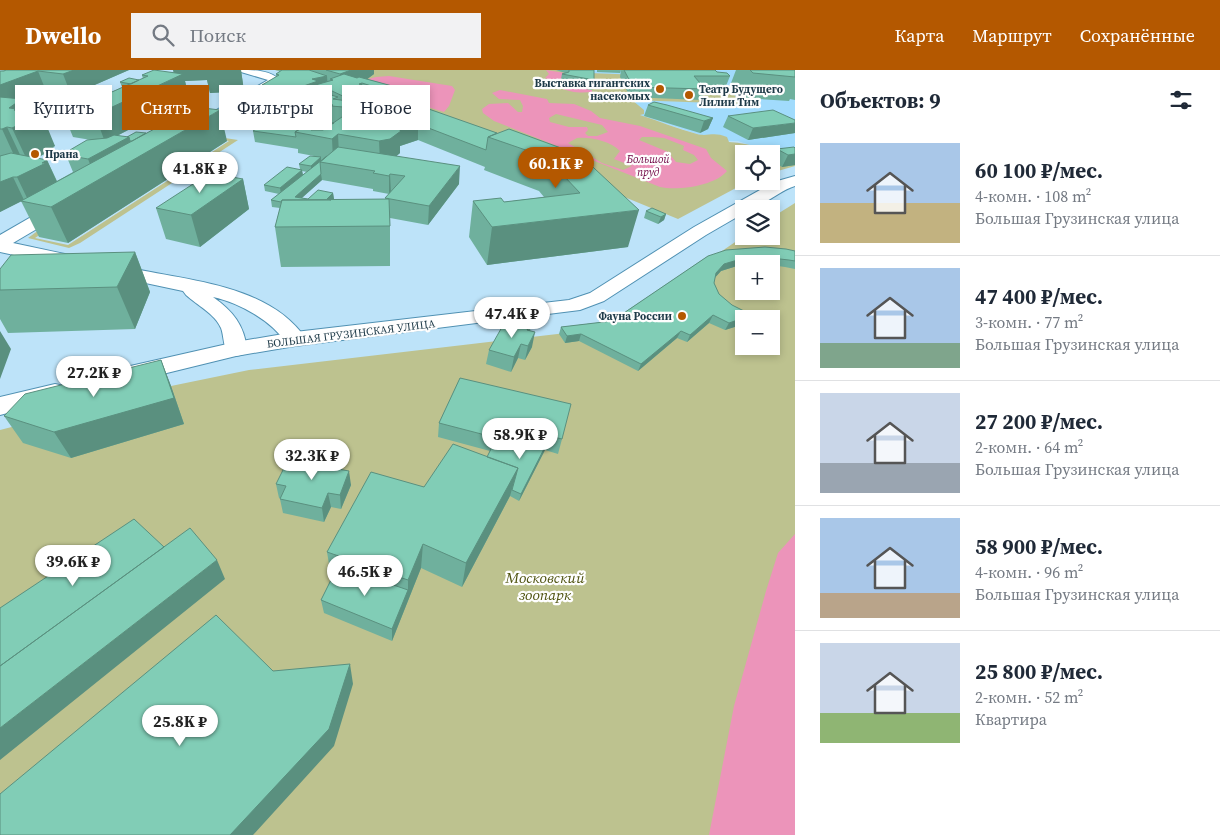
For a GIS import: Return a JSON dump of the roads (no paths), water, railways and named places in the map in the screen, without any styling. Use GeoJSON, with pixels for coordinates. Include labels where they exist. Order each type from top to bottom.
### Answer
{"type":"FeatureCollection","features":[{"type":"Feature","properties":{"kind":"street"},"geometry":{"type":"LineString","coordinates":[[178,139],[275,81],[271,77],[245,70]]}},
{"type":"Feature","properties":{"kind":"street","name":"БОЛЬШАЯ ГРУЗИНСКАЯ УЛИЦА"},"geometry":{"type":"LineString","coordinates":[[108,380],[236,349],[295,339],[536,312],[586,302],[611,290],[714,223],[780,185],[795,181]]}},
{"type":"Feature","properties":{"kind":"street"},"geometry":{"type":"LineString","coordinates":[[0,244],[78,197]]}},
{"type":"Feature","properties":{"kind":"street"},"geometry":{"type":"LineString","coordinates":[[0,244],[223,293],[246,302],[275,319],[288,329],[295,339]]}},
{"type":"Feature","properties":{"kind":"street"},"geometry":{"type":"LineString","coordinates":[[188,286],[223,313],[235,335],[236,349]]}},
{"type":"Feature","properties":{"kind":"street"},"geometry":{"type":"LineString","coordinates":[[0,406],[80,386]]}},
{"type":"Feature","properties":{"kind":"water"},"geometry":{"type":"Polygon","coordinates":[[[546,70],[565,73],[567,82],[564,85],[592,90],[592,92],[576,92],[563,89],[545,78],[549,74],[546,70]]]}},
{"type":"Feature","properties":{"kind":"water"},"geometry":{"type":"Polygon","coordinates":[[[389,76],[452,86],[455,90],[449,106],[444,112],[430,108],[430,85],[370,85],[364,80],[389,76]]]}},
{"type":"Feature","properties":{"kind":"water","name":"Большой пруд"},"geometry":{"type":"Polygon","coordinates":[[[500,90],[547,99],[549,103],[574,104],[591,111],[600,118],[640,126],[706,149],[711,158],[727,171],[705,184],[686,188],[660,187],[494,121],[483,113],[482,109],[489,104],[508,103],[518,112],[522,112],[523,106],[520,100],[499,99],[492,93],[500,90]],[[556,114],[549,118],[550,122],[569,127],[587,127],[588,130],[585,133],[588,136],[597,136],[608,132],[602,125],[556,114]],[[642,137],[639,140],[668,152],[676,162],[690,164],[698,160],[694,155],[683,150],[684,146],[682,145],[664,138],[642,137]],[[577,138],[568,143],[602,163],[623,170],[632,166],[614,159],[620,151],[606,142],[577,138]]]}},
{"type":"Feature","properties":{"kind":"water"},"geometry":{"type":"Polygon","coordinates":[[[795,534],[795,835],[709,835],[734,706],[766,591],[778,553],[795,534]]]}},
{"type":"Feature","properties":{"kind":"place","name":"Выставка гигантских насекомых"},"geometry":{"type":"Point","coordinates":[660,89]}},
{"type":"Feature","properties":{"kind":"place","name":"Театр Будущего Лилии Тим"},"geometry":{"type":"Point","coordinates":[689,95]}},
{"type":"Feature","properties":{"kind":"place","name":"Прана"},"geometry":{"type":"Point","coordinates":[35,154]}},
{"type":"Feature","properties":{"kind":"place","name":"Фауна России"},"geometry":{"type":"Point","coordinates":[682,316]}},
{"type":"Feature","properties":{"kind":"park label","name":"Московский зоопарк"},"geometry":{"type":"Point","coordinates":[545,586]}}]}
